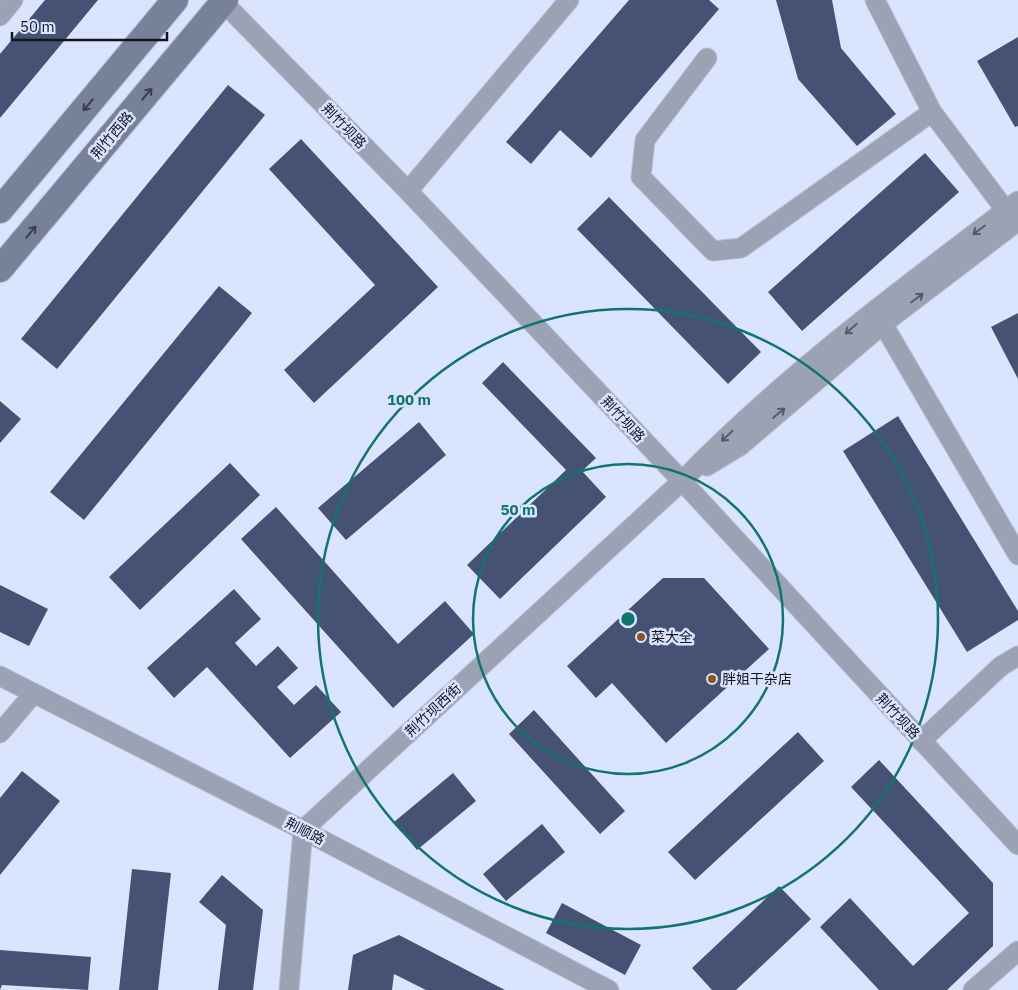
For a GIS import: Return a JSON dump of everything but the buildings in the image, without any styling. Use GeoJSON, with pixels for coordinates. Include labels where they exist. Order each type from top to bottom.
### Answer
{"type":"FeatureCollection","features":[{"type":"Feature","properties":{"kind":"main road"},"geometry":{"type":"LineString","coordinates":[[0,210],[175,0]]}},
{"type":"Feature","properties":{"kind":"main road","name":"荆竹西路"},"geometry":{"type":"LineString","coordinates":[[0,269],[223,1]]}},
{"type":"Feature","properties":{"kind":"street"},"geometry":{"type":"LineString","coordinates":[[0,16],[13,0]]}},
{"type":"Feature","properties":{"kind":"street"},"geometry":{"type":"LineString","coordinates":[[408,191],[568,0]]}},
{"type":"Feature","properties":{"kind":"street"},"geometry":{"type":"LineString","coordinates":[[875,0],[932,112],[1014,214]]}},
{"type":"Feature","properties":{"kind":"street","name":"荆竹坝路"},"geometry":{"type":"LineString","coordinates":[[223,1],[408,191],[682,482],[1018,845]]}},
{"type":"Feature","properties":{"kind":"street"},"geometry":{"type":"LineString","coordinates":[[707,58],[645,140],[642,177],[713,251],[741,248],[932,112]]}},
{"type":"Feature","properties":{"kind":"street"},"geometry":{"type":"LineString","coordinates":[[682,482],[740,446],[1014,214]]}},
{"type":"Feature","properties":{"kind":"street"},"geometry":{"type":"LineString","coordinates":[[682,482],[725,437],[875,308],[1014,214]]}},
{"type":"Feature","properties":{"kind":"street"},"geometry":{"type":"LineString","coordinates":[[883,324],[1018,555]]}},
{"type":"Feature","properties":{"kind":"street","name":"荆竹坝西街"},"geometry":{"type":"LineString","coordinates":[[303,830],[682,482]]}},
{"type":"Feature","properties":{"kind":"street"},"geometry":{"type":"LineString","coordinates":[[921,741],[1001,666],[1018,656]]}},
{"type":"Feature","properties":{"kind":"street","name":"荆顺路"},"geometry":{"type":"LineString","coordinates":[[0,676],[303,830],[609,990]]}},
{"type":"Feature","properties":{"kind":"street"},"geometry":{"type":"LineString","coordinates":[[0,733],[34,693]]}},
{"type":"Feature","properties":{"kind":"street"},"geometry":{"type":"LineString","coordinates":[[289,990],[303,830]]}},
{"type":"Feature","properties":{"kind":"street"},"geometry":{"type":"LineString","coordinates":[[973,990],[1018,951]]}},
{"type":"Feature","properties":{"kind":"place","name":"菜大全"},"geometry":{"type":"Point","coordinates":[641,637]}},
{"type":"Feature","properties":{"kind":"place","name":"胖姐干杂店"},"geometry":{"type":"Point","coordinates":[712,679]}}]}
